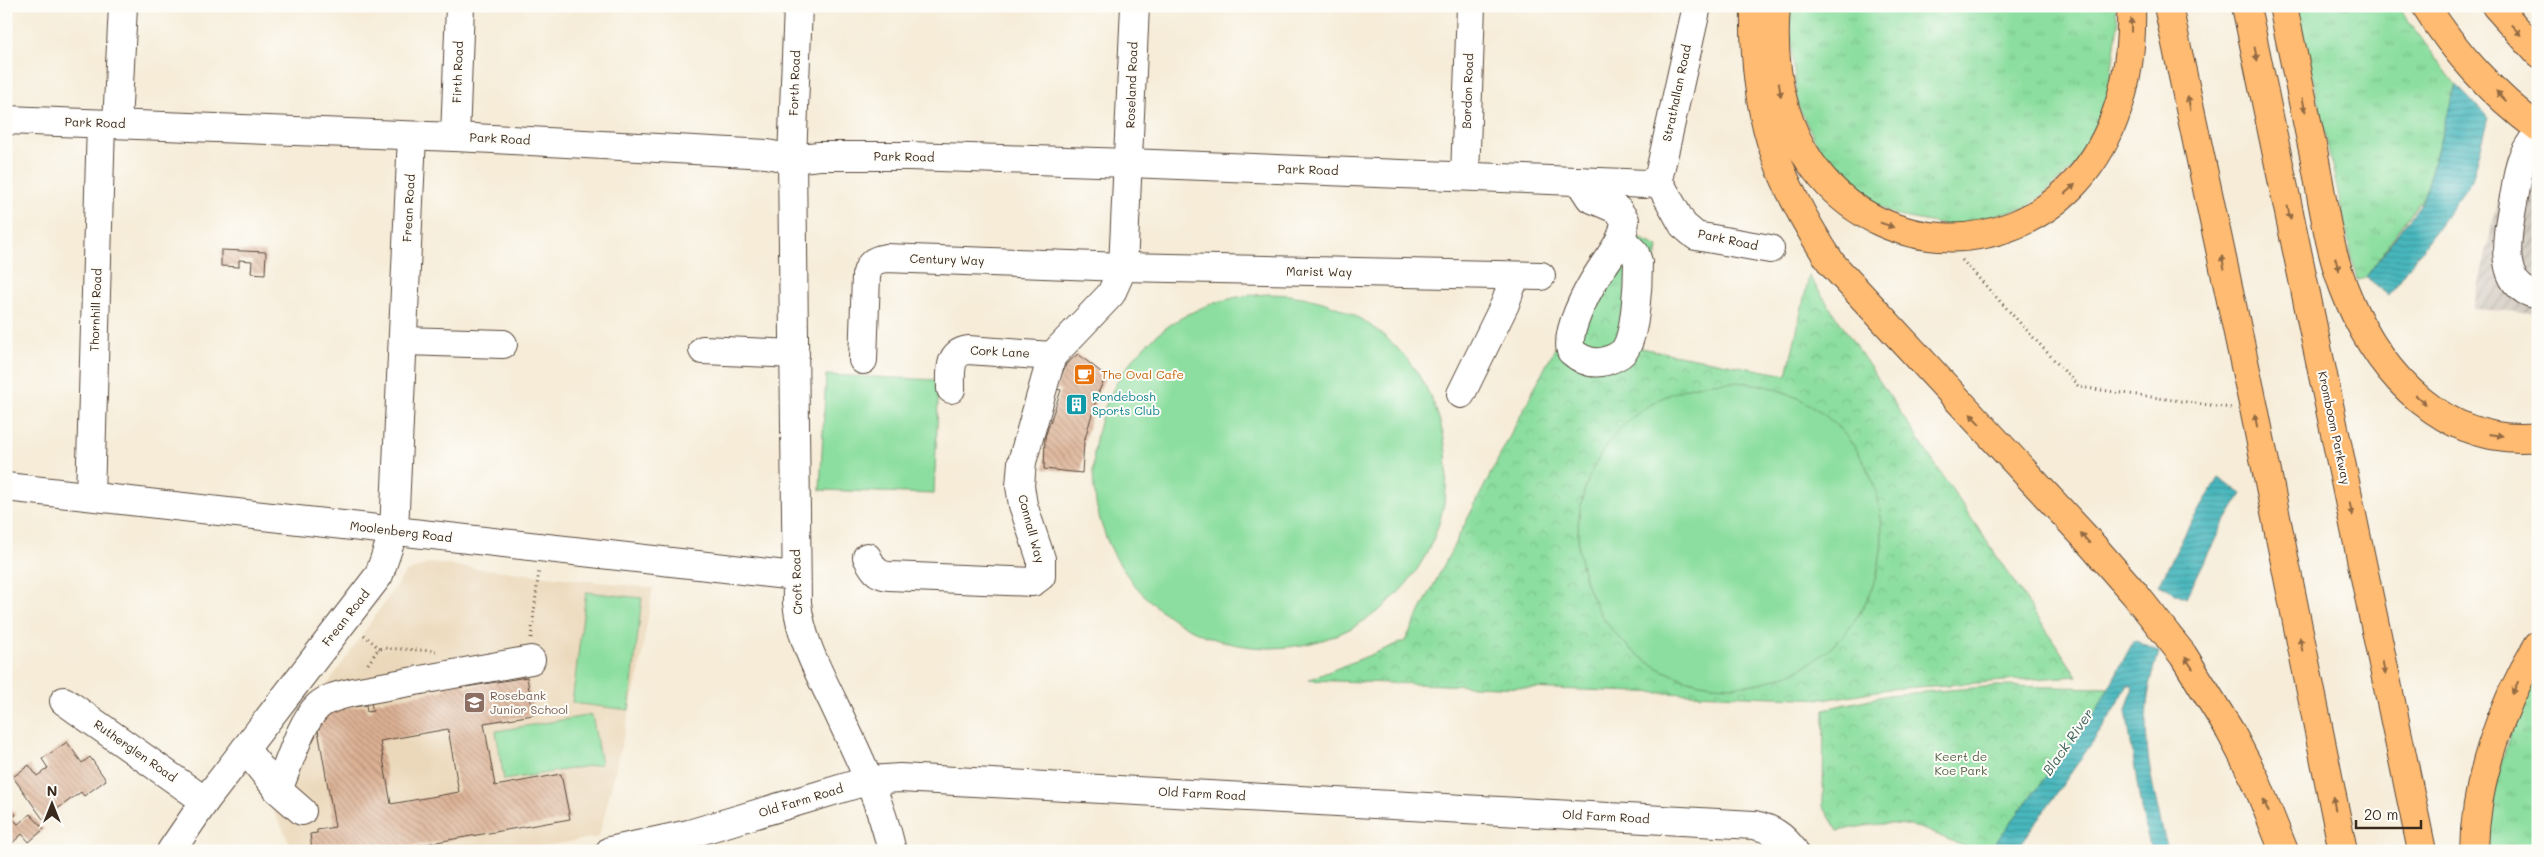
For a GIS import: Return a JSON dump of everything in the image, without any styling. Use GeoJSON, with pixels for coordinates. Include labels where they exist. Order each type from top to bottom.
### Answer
{"type":"FeatureCollection","features":[{"type":"Feature","properties":{"kind":"main road"},"geometry":{"type":"LineString","coordinates":[[1754,6],[1757,83],[1765,126],[1780,171],[1799,212],[1815,239],[1837,270],[2128,586],[2183,656],[2230,731],[2255,780],[2284,851]]}},
{"type":"Feature","properties":{"kind":"main road"},"geometry":{"type":"LineString","coordinates":[[1776,6],[1775,56],[1782,97],[1793,130],[1808,159],[1828,185],[1863,215],[1910,233],[1945,238],[1978,236],[2015,225],[2047,209],[2076,183],[2096,157],[2113,125],[2124,94],[2131,29],[2131,6]]}},
{"type":"Feature","properties":{"kind":"main road"},"geometry":{"type":"LineString","coordinates":[[2168,6],[2254,408],[2344,851]]}},
{"type":"Feature","properties":{"kind":"main road","name":"Kromboom Parkway"},"geometry":{"type":"LineString","coordinates":[[2246,6],[2422,851]]}},
{"type":"Feature","properties":{"kind":"main road"},"geometry":{"type":"LineString","coordinates":[[2283,6],[2333,250],[2347,296],[2374,349],[2396,377],[2427,405],[2455,425],[2488,434],[2525,438],[2538,437]]}},
{"type":"Feature","properties":{"kind":"main road"},"geometry":{"type":"LineString","coordinates":[[2426,6],[2468,61],[2501,96],[2538,128]]}},
{"type":"Feature","properties":{"kind":"main road"},"geometry":{"type":"LineString","coordinates":[[2496,6],[2538,53]]}},
{"type":"Feature","properties":{"kind":"main road"},"geometry":{"type":"LineString","coordinates":[[2474,851],[2477,812],[2494,742],[2509,701],[2538,645]]}},
{"type":"Feature","properties":{"kind":"street","name":"Thornhill Road"},"geometry":{"type":"LineString","coordinates":[[90,496],[109,124],[122,6]]}},
{"type":"Feature","properties":{"kind":"street","name":"Firth Road"},"geometry":{"type":"LineString","coordinates":[[455,137],[460,6]]}},
{"type":"Feature","properties":{"kind":"street","name":"Forth Road"},"geometry":{"type":"LineString","coordinates":[[792,159],[798,6]]}},
{"type":"Feature","properties":{"kind":"street","name":"Roseland Road"},"geometry":{"type":"LineString","coordinates":[[1123,267],[1135,6]]}},
{"type":"Feature","properties":{"kind":"street","name":"Bordon Road"},"geometry":{"type":"LineString","coordinates":[[1465,176],[1472,6]]}},
{"type":"Feature","properties":{"kind":"street","name":"Strathallan Road"},"geometry":{"type":"LineString","coordinates":[[1658,180],[1697,6]]}},
{"type":"Feature","properties":{"kind":"street","name":"Park Road"},"geometry":{"type":"LineString","coordinates":[[6,120],[455,137],[767,154],[792,159],[819,156],[899,156],[1129,163],[1645,184],[1658,180],[1683,225],[1696,236],[1770,249]]}},
{"type":"Feature","properties":{"kind":"street"},"geometry":{"type":"LineString","coordinates":[[2538,132],[2521,160],[2507,237],[2506,255],[2511,271],[2520,286],[2538,295]]}},
{"type":"Feature","properties":{"kind":"street","name":"Frean Road"},"geometry":{"type":"LineString","coordinates":[[171,851],[205,801],[379,575],[394,531],[412,136]]}},
{"type":"Feature","properties":{"kind":"street","name":"Croft Road"},"geometry":{"type":"LineString","coordinates":[[792,159],[796,354],[796,576],[799,621],[806,646],[870,780],[880,805],[892,851]]}},
{"type":"Feature","properties":{"kind":"street"},"geometry":{"type":"LineString","coordinates":[[1579,181],[1590,198],[1623,214],[1625,226],[1621,239]]}},
{"type":"Feature","properties":{"kind":"street","name":"Century Way"},"geometry":{"type":"LineString","coordinates":[[863,360],[866,276],[868,266],[875,260],[886,258],[1123,267]]}},
{"type":"Feature","properties":{"kind":"street","name":"Marist Way"},"geometry":{"type":"LineString","coordinates":[[1123,267],[1528,276],[1505,304],[1460,394]]}},
{"type":"Feature","properties":{"kind":"street","name":"Connall Way"},"geometry":{"type":"LineString","coordinates":[[867,557],[874,570],[880,575],[1033,582],[1041,576],[1041,559],[1023,505],[1020,475],[1052,356],[1111,294],[1123,267]]}},
{"type":"Feature","properties":{"kind":"street"},"geometry":{"type":"LineString","coordinates":[[403,341],[503,344]]}},
{"type":"Feature","properties":{"kind":"street"},"geometry":{"type":"LineString","coordinates":[[703,350],[796,354]]}},
{"type":"Feature","properties":{"kind":"street","name":"Cork Lane"},"geometry":{"type":"LineString","coordinates":[[951,389],[954,356],[960,351],[1052,356]]}},
{"type":"Feature","properties":{"kind":"street","name":"Moolenberg Road"},"geometry":{"type":"LineString","coordinates":[[6,488],[796,576]]}},
{"type":"Feature","properties":{"kind":"street"},"geometry":{"type":"LineString","coordinates":[[278,790],[303,730],[318,706],[328,700],[354,692],[530,661]]}},
{"type":"Feature","properties":{"kind":"street","name":"Rutherglen Road"},"geometry":{"type":"LineString","coordinates":[[64,701],[205,801]]}},
{"type":"Feature","properties":{"kind":"street"},"geometry":{"type":"LineString","coordinates":[[245,749],[278,790],[302,811]]}},
{"type":"Feature","properties":{"kind":"street","name":"Old Farm Road"},"geometry":{"type":"LineString","coordinates":[[610,851],[689,834],[870,780],[924,778],[1754,825],[1772,829],[1786,840],[1794,851]]}},
{"type":"Feature","properties":{"kind":"path"},"geometry":{"type":"LineString","coordinates":[[1945,238],[1965,264],[2079,387],[2222,408],[2254,408]]}},
{"type":"Feature","properties":{"kind":"path"},"geometry":{"type":"LineString","coordinates":[[530,661],[542,549]]}},
{"type":"Feature","properties":{"kind":"path"},"geometry":{"type":"LineString","coordinates":[[363,672],[377,651],[383,648],[441,651]]}},
{"type":"Feature","properties":{"kind":"shaded area"},"geometry":{"type":"Polygon","coordinates":[[[2518,149],[2538,163],[2538,313],[2473,309],[2509,154],[2518,149]]]}},
{"type":"Feature","properties":{"kind":"shaded area","name":"Rosebank Junior School"},"geometry":{"type":"Polygon","coordinates":[[[430,563],[653,588],[639,672],[599,837],[513,851],[294,851],[259,783],[405,573],[430,563]]]}},
{"type":"Feature","properties":{"kind":"green space"},"geometry":{"type":"Polygon","coordinates":[[[1788,6],[2115,6],[2118,23],[2107,105],[2076,166],[2028,207],[1951,226],[1898,216],[1866,200],[1827,164],[1797,104],[1788,6]]]}},
{"type":"Feature","properties":{"kind":"green space"},"geometry":{"type":"Polygon","coordinates":[[[2297,6],[2397,6],[2456,85],[2422,202],[2419,202],[2366,277],[2357,280],[2297,6]]]}},
{"type":"Feature","properties":{"kind":"green space"},"geometry":{"type":"Polygon","coordinates":[[[1617,227],[1658,247],[1640,348],[1787,375],[1809,276],[2077,676],[1888,689],[1829,699],[1308,680],[1405,641],[1617,227]]]}},
{"type":"Feature","properties":{"kind":"green space"},"geometry":{"type":"Polygon","coordinates":[[[1270,294],[1305,297],[1338,307],[1368,324],[1395,346],[1417,373],[1434,403],[1444,436],[1447,471],[1444,506],[1434,539],[1417,569],[1395,596],[1368,618],[1338,635],[1305,645],[1270,648],[1235,645],[1202,635],[1172,618],[1145,596],[1123,569],[1106,539],[1096,506],[1093,471],[1096,436],[1106,403],[1123,373],[1145,346],[1172,324],[1202,307],[1235,297],[1270,294]]]}},
{"type":"Feature","properties":{"kind":"green space"},"geometry":{"type":"Polygon","coordinates":[[[826,375],[939,380],[934,494],[820,490],[826,375]]]}},
{"type":"Feature","properties":{"kind":"green space"},"geometry":{"type":"Polygon","coordinates":[[[1730,382],[1760,385],[1788,394],[1814,408],[1837,427],[1856,450],[1870,476],[1879,504],[1882,534],[1879,564],[1870,592],[1856,618],[1837,641],[1814,660],[1788,674],[1760,683],[1730,686],[1700,683],[1672,674],[1646,660],[1623,641],[1604,618],[1590,592],[1581,564],[1578,534],[1581,504],[1590,476],[1604,450],[1623,427],[1646,408],[1672,394],[1700,385],[1730,382]]]}},
{"type":"Feature","properties":{"kind":"green space"},"geometry":{"type":"Polygon","coordinates":[[[586,592],[642,598],[629,710],[572,703],[586,592]]]}},
{"type":"Feature","properties":{"kind":"green space"},"geometry":{"type":"Polygon","coordinates":[[[2538,674],[2538,851],[2487,851],[2489,828],[2502,759],[2517,716],[2538,674]]]}},
{"type":"Feature","properties":{"kind":"green space","name":"Keert de Koe Park"},"geometry":{"type":"Polygon","coordinates":[[[1997,686],[2110,688],[2097,710],[1989,851],[1962,846],[1928,831],[1899,824],[1869,825],[1838,831],[1823,806],[1824,709],[1889,695],[1997,686]]]}},
{"type":"Feature","properties":{"kind":"green space"},"geometry":{"type":"Polygon","coordinates":[[[592,715],[601,764],[504,780],[496,731],[592,715]]]}},
{"type":"Feature","properties":{"kind":"water"},"geometry":{"type":"Polygon","coordinates":[[[2456,85],[2489,118],[2472,180],[2389,295],[2366,277],[2422,202],[2456,85]]]}},
{"type":"Feature","properties":{"kind":"water"},"geometry":{"type":"Polygon","coordinates":[[[2219,478],[2242,494],[2221,528],[2186,598],[2159,585],[2187,529],[2219,478]]]}},
{"type":"Feature","properties":{"kind":"water"},"geometry":{"type":"Polygon","coordinates":[[[2134,640],[2159,652],[2148,697],[2146,736],[2151,775],[2168,851],[2151,851],[2141,809],[2126,710],[2133,687],[2128,685],[2106,723],[2016,851],[1989,851],[2097,710],[2134,640]]]}},
{"type":"Feature","properties":{"kind":"building"},"geometry":{"type":"Polygon","coordinates":[[[221,250],[266,252],[265,274],[251,273],[252,261],[239,260],[239,267],[221,266],[221,250]]]}},
{"type":"Feature","properties":{"kind":"building","name":"Rondebosh Sports Club"},"geometry":{"type":"Polygon","coordinates":[[[1078,354],[1106,376],[1098,393],[1084,442],[1082,473],[1044,469],[1045,437],[1061,390],[1056,389],[1066,364],[1078,354]]]}},
{"type":"Feature","properties":{"kind":"building"},"geometry":{"type":"Polygon","coordinates":[[[527,677],[533,715],[484,723],[495,786],[561,774],[570,819],[396,849],[395,846],[378,851],[339,851],[338,846],[312,850],[310,834],[317,833],[317,830],[335,827],[315,713],[366,705],[367,712],[373,711],[371,703],[445,690],[443,682],[465,678],[466,687],[527,677]],[[448,729],[380,741],[391,804],[459,792],[448,729]]]}},
{"type":"Feature","properties":{"kind":"building"},"geometry":{"type":"Polygon","coordinates":[[[67,742],[82,763],[90,757],[106,780],[84,796],[81,792],[43,819],[13,777],[29,765],[37,776],[48,768],[42,759],[67,742]]]}},
{"type":"Feature","properties":{"kind":"building"},"geometry":{"type":"Polygon","coordinates":[[[6,804],[16,815],[12,818],[18,824],[30,814],[44,829],[29,842],[22,834],[6,849],[6,804]]]}},
{"type":"Feature","properties":{"kind":"place","name":"The Oval Cafe"},"geometry":{"type":"Point","coordinates":[1085,375]}},
{"type":"Feature","properties":{"kind":"place","name":"Rondebosh Sports Club"},"geometry":{"type":"Point","coordinates":[1076,404]}},
{"type":"Feature","properties":{"kind":"place","name":"Rosebank Junior School"},"geometry":{"type":"Point","coordinates":[474,703]}},
{"type":"Feature","properties":{"kind":"water label","name":"Black River"},"geometry":{"type":"Point","coordinates":[2068,742]}}]}
